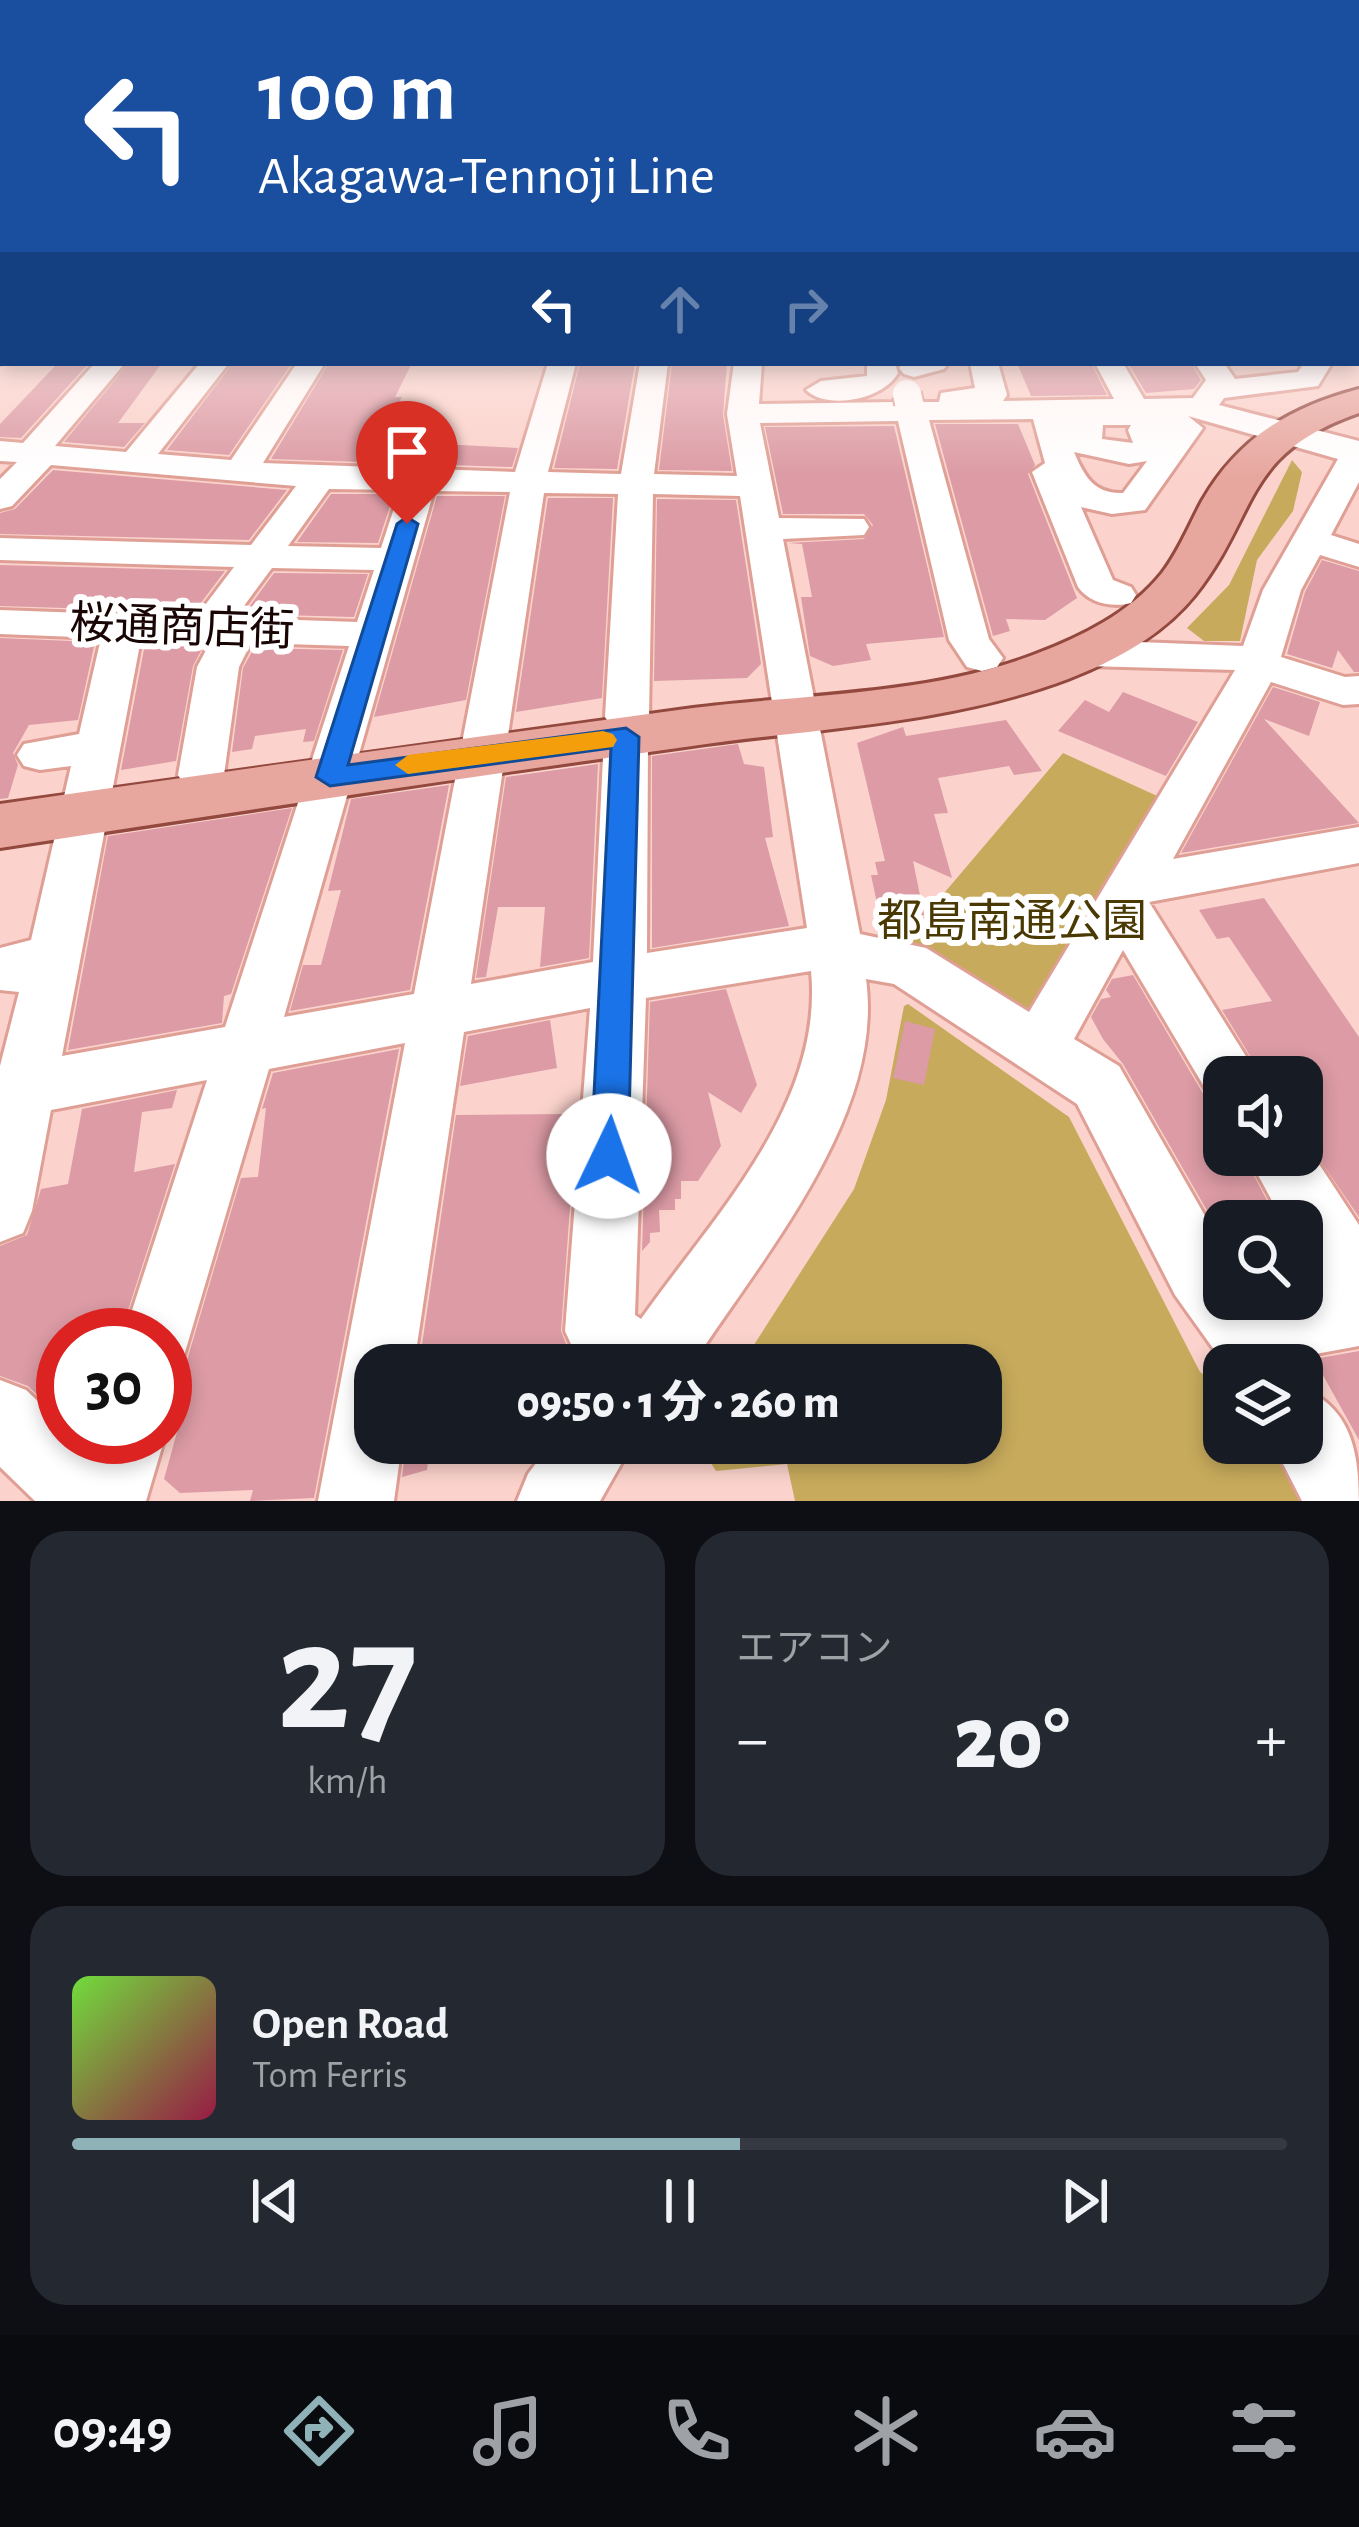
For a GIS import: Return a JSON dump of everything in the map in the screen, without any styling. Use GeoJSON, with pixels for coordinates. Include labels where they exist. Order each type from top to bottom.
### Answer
{"type":"FeatureCollection","features":[{"type":"Feature","properties":{"kind":"main road"},"geometry":{"type":"LineString","coordinates":[[0,826],[89,757],[201,775],[334,766],[794,700],[982,658],[1062,632],[1118,596],[1147,568],[1214,456],[1266,429],[1311,396],[1359,384]]}},
{"type":"Feature","properties":{"kind":"main road"},"geometry":{"type":"LineString","coordinates":[[1266,429],[1359,401]]}},
{"type":"Feature","properties":{"kind":"main road"},"geometry":{"type":"LineString","coordinates":[[794,700],[990,684],[1086,653],[1136,624],[1191,573],[1238,481],[1255,458],[1266,429]]}},
{"type":"Feature","properties":{"kind":"main road"},"geometry":{"type":"LineString","coordinates":[[0,804],[89,757],[334,766]]}},
{"type":"Feature","properties":{"kind":"street"},"geometry":{"type":"LineString","coordinates":[[0,499],[24,453],[108,366]]}},
{"type":"Feature","properties":{"kind":"street"},"geometry":{"type":"LineString","coordinates":[[135,462],[213,366]]}},
{"type":"Feature","properties":{"kind":"street"},"geometry":{"type":"LineString","coordinates":[[241,471],[308,366]]}},
{"type":"Feature","properties":{"kind":"street"},"geometry":{"type":"LineString","coordinates":[[383,1344],[530,481],[561,366]]}},
{"type":"Feature","properties":{"kind":"street"},"geometry":{"type":"LineString","coordinates":[[618,1344],[600,1331],[619,981],[636,483],[654,366]]}},
{"type":"Feature","properties":{"kind":"street"},"geometry":{"type":"LineString","coordinates":[[770,376],[844,376],[878,382],[884,373],[882,366]]}},
{"type":"Feature","properties":{"kind":"street"},"geometry":{"type":"LineString","coordinates":[[947,366],[956,393]]}},
{"type":"Feature","properties":{"kind":"street"},"geometry":{"type":"LineString","coordinates":[[743,414],[913,382],[1079,444],[1175,419],[1187,428],[1133,503],[1079,444],[992,375],[958,366]]}},
{"type":"Feature","properties":{"kind":"street"},"geometry":{"type":"LineString","coordinates":[[1111,366],[1133,407]]}},
{"type":"Feature","properties":{"kind":"street"},"geometry":{"type":"LineString","coordinates":[[1079,444],[1133,407],[1208,389],[1307,380],[1316,366]]}},
{"type":"Feature","properties":{"kind":"street"},"geometry":{"type":"LineString","coordinates":[[770,376],[779,395],[800,403],[992,375]]}},
{"type":"Feature","properties":{"kind":"street"},"geometry":{"type":"LineString","coordinates":[[661,1344],[809,1132],[831,1066],[841,997],[838,952],[743,414],[770,376]]}},
{"type":"Feature","properties":{"kind":"street"},"geometry":{"type":"LineString","coordinates":[[913,382],[968,640],[982,658]]}},
{"type":"Feature","properties":{"kind":"street"},"geometry":{"type":"LineString","coordinates":[[1039,1047],[1258,661],[1282,590],[1358,454],[1266,429],[1208,389]]}},
{"type":"Feature","properties":{"kind":"street"},"geometry":{"type":"LineString","coordinates":[[1079,444],[1097,587],[1118,596]]}},
{"type":"Feature","properties":{"kind":"street"},"geometry":{"type":"LineString","coordinates":[[24,453],[320,478],[755,486]]}},
{"type":"Feature","properties":{"kind":"street"},"geometry":{"type":"LineString","coordinates":[[201,775],[222,629],[258,559],[320,478]]}},
{"type":"Feature","properties":{"kind":"street"},"geometry":{"type":"LineString","coordinates":[[167,1308],[420,480]]}},
{"type":"Feature","properties":{"kind":"street"},"geometry":{"type":"LineString","coordinates":[[763,529],[851,527]]}},
{"type":"Feature","properties":{"kind":"street"},"geometry":{"type":"LineString","coordinates":[[1308,539],[1359,556]]}},
{"type":"Feature","properties":{"kind":"street"},"geometry":{"type":"LineString","coordinates":[[0,549],[396,560]]}},
{"type":"Feature","properties":{"kind":"street"},"geometry":{"type":"LineString","coordinates":[[0,620],[54,551]]}},
{"type":"Feature","properties":{"kind":"street","name":"桜通商店街"},"geometry":{"type":"LineString","coordinates":[[0,620],[369,635]]}},
{"type":"Feature","properties":{"kind":"street"},"geometry":{"type":"LineString","coordinates":[[0,1211],[33,965],[124,626]]}},
{"type":"Feature","properties":{"kind":"street"},"geometry":{"type":"LineString","coordinates":[[1086,653],[1258,661],[1354,698]]}},
{"type":"Feature","properties":{"kind":"street"},"geometry":{"type":"LineString","coordinates":[[40,754],[89,757]]}},
{"type":"Feature","properties":{"kind":"street"},"geometry":{"type":"LineString","coordinates":[[1127,895],[1359,845]]}},
{"type":"Feature","properties":{"kind":"street"},"geometry":{"type":"LineString","coordinates":[[1127,895],[1218,1056]]}},
{"type":"Feature","properties":{"kind":"street"},"geometry":{"type":"LineString","coordinates":[[13,1090],[800,949],[907,964],[1098,1085],[1199,1271],[1252,1344]]}},
{"type":"Feature","properties":{"kind":"street"},"geometry":{"type":"LineString","coordinates":[[1291,1176],[1359,1286]]}},
{"type":"Feature","properties":{"kind":"street"},"geometry":{"type":"LineString","coordinates":[[1270,1344],[1359,1312]]}},
{"type":"Feature","properties":{"kind":"street"},"geometry":{"type":"LineString","coordinates":[[0,1416],[77,1490],[105,1501],[118,1464]]}},
{"type":"Feature","properties":{"kind":"street"},"geometry":{"type":"LineString","coordinates":[[1323,1463],[1343,1501]]}},
{"type":"Feature","properties":{"kind":"street"},"geometry":{"type":"LineString","coordinates":[[356,1501],[362,1464]]}},
{"type":"Feature","properties":{"kind":"street"},"geometry":{"type":"LineString","coordinates":[[555,1501],[581,1464]]}},
{"type":"Feature","properties":{"kind":"green space"},"geometry":{"type":"Polygon","coordinates":[[[1292,460],[1302,472],[1293,511],[1257,560],[1240,641],[1204,641],[1187,628],[1229,585],[1292,460]]]}},
{"type":"Feature","properties":{"kind":"green space","name":"都島南通公園"},"geometry":{"type":"Polygon","coordinates":[[[1063,753],[1166,800],[1042,1010],[1016,1009],[906,938],[1063,753]]]}},
{"type":"Feature","properties":{"kind":"green space"},"geometry":{"type":"Polygon","coordinates":[[[908,1004],[1069,1117],[1203,1374],[1203,1464],[1288,1464],[1307,1501],[795,1501],[787,1464],[1002,1464],[1002,1344],[754,1344],[854,1189],[886,1100],[908,1004]]]}},
{"type":"Feature","properties":{"kind":"green space"},"geometry":{"type":"Polygon","coordinates":[[[712,1464],[787,1464],[716,1471],[712,1464]]]}},
{"type":"Feature","properties":{"kind":"building"},"geometry":{"type":"Polygon","coordinates":[[[55,366],[86,366],[21,438],[0,437],[0,424],[55,366]]]}},
{"type":"Feature","properties":{"kind":"building"},"geometry":{"type":"Polygon","coordinates":[[[127,366],[160,366],[118,423],[145,423],[124,447],[64,442],[127,366]]]}},
{"type":"Feature","properties":{"kind":"building"},"geometry":{"type":"Polygon","coordinates":[[[231,366],[290,366],[229,455],[167,450],[231,366]]]}},
{"type":"Feature","properties":{"kind":"building"},"geometry":{"type":"Polygon","coordinates":[[[327,366],[410,366],[395,397],[402,397],[380,441],[518,448],[512,467],[271,459],[327,366]]]}},
{"type":"Feature","properties":{"kind":"building"},"geometry":{"type":"Polygon","coordinates":[[[579,366],[634,366],[617,469],[554,468],[579,366]]]}},
{"type":"Feature","properties":{"kind":"building"},"geometry":{"type":"Polygon","coordinates":[[[672,366],[727,366],[723,415],[732,471],[659,470],[672,366]]]}},
{"type":"Feature","properties":{"kind":"building"},"geometry":{"type":"Polygon","coordinates":[[[1018,366],[1092,366],[1107,395],[1031,396],[1018,366]]]}},
{"type":"Feature","properties":{"kind":"building"},"geometry":{"type":"Polygon","coordinates":[[[1130,366],[1193,366],[1201,380],[1194,389],[1146,393],[1130,366]]]}},
{"type":"Feature","properties":{"kind":"building"},"geometry":{"type":"Polygon","coordinates":[[[935,424],[1018,424],[1035,465],[1028,474],[1077,598],[1045,620],[1006,619],[1010,631],[993,636],[935,424]]]}},
{"type":"Feature","properties":{"kind":"building"},"geometry":{"type":"Polygon","coordinates":[[[894,426],[944,637],[866,644],[871,660],[833,666],[810,656],[801,597],[812,597],[802,544],[788,543],[864,539],[873,525],[864,514],[783,514],[765,427],[894,426]]]}},
{"type":"Feature","properties":{"kind":"building"},"geometry":{"type":"Polygon","coordinates":[[[53,470],[287,490],[249,540],[0,534],[0,513],[15,509],[53,470]]]}},
{"type":"Feature","properties":{"kind":"building"},"geometry":{"type":"Polygon","coordinates":[[[331,494],[394,494],[378,543],[297,542],[331,494]]]}},
{"type":"Feature","properties":{"kind":"building"},"geometry":{"type":"Polygon","coordinates":[[[437,496],[505,496],[466,700],[374,717],[437,496]]]}},
{"type":"Feature","properties":{"kind":"building"},"geometry":{"type":"Polygon","coordinates":[[[548,498],[613,498],[602,698],[516,712],[548,498]]]}},
{"type":"Feature","properties":{"kind":"building"},"geometry":{"type":"Polygon","coordinates":[[[657,499],[736,500],[761,664],[747,678],[654,681],[657,499]]]}},
{"type":"Feature","properties":{"kind":"building"},"geometry":{"type":"Polygon","coordinates":[[[1322,560],[1359,571],[1359,672],[1354,672],[1338,650],[1332,668],[1287,654],[1305,592],[1322,560]]]}},
{"type":"Feature","properties":{"kind":"building"},"geometry":{"type":"Polygon","coordinates":[[[0,565],[225,571],[194,612],[0,606],[0,565]]]}},
{"type":"Feature","properties":{"kind":"building"},"geometry":{"type":"Polygon","coordinates":[[[274,573],[368,574],[354,617],[244,614],[274,573]]]}},
{"type":"Feature","properties":{"kind":"building"},"geometry":{"type":"Polygon","coordinates":[[[0,638],[95,642],[78,720],[29,725],[13,753],[18,765],[8,798],[0,799],[0,638]]]}},
{"type":"Feature","properties":{"kind":"building"},"geometry":{"type":"Polygon","coordinates":[[[145,644],[204,645],[193,666],[176,761],[121,770],[145,644]]]}},
{"type":"Feature","properties":{"kind":"building"},"geometry":{"type":"Polygon","coordinates":[[[254,648],[343,650],[314,741],[303,742],[306,729],[255,736],[252,749],[232,752],[243,668],[254,648]]]}},
{"type":"Feature","properties":{"kind":"building"},"geometry":{"type":"Polygon","coordinates":[[[1273,687],[1320,702],[1309,736],[1264,719],[1359,823],[1181,853],[1273,687]]]}},
{"type":"Feature","properties":{"kind":"building"},"geometry":{"type":"Polygon","coordinates":[[[1123,692],[1198,722],[1166,776],[1058,731],[1085,700],[1109,712],[1123,692]]]}},
{"type":"Feature","properties":{"kind":"building"},"geometry":{"type":"Polygon","coordinates":[[[1006,720],[1042,771],[1014,775],[1009,766],[938,778],[948,813],[934,814],[952,878],[913,861],[924,915],[880,917],[871,875],[878,875],[875,862],[885,861],[857,743],[903,727],[906,736],[1006,720]]]}},
{"type":"Feature","properties":{"kind":"building"},"geometry":{"type":"Polygon","coordinates":[[[738,744],[744,764],[764,767],[773,837],[765,838],[789,926],[652,948],[652,756],[738,744]]]}},
{"type":"Feature","properties":{"kind":"building"},"geometry":{"type":"Polygon","coordinates":[[[598,764],[589,958],[540,967],[545,907],[498,907],[486,977],[476,978],[506,777],[598,764]]]}},
{"type":"Feature","properties":{"kind":"building"},"geometry":{"type":"Polygon","coordinates":[[[449,785],[410,990],[290,1011],[303,965],[321,965],[341,890],[328,891],[351,799],[449,785]]]}},
{"type":"Feature","properties":{"kind":"building"},"geometry":{"type":"Polygon","coordinates":[[[292,808],[231,994],[224,996],[222,1023],[68,1050],[108,836],[292,808]]]}},
{"type":"Feature","properties":{"kind":"building"},"geometry":{"type":"Polygon","coordinates":[[[1264,898],[1359,1037],[1359,1217],[1323,1165],[1323,1056],[1250,1056],[1222,1010],[1272,1001],[1229,937],[1217,939],[1199,910],[1264,898]]]}},
{"type":"Feature","properties":{"kind":"building"},"geometry":{"type":"Polygon","coordinates":[[[1133,975],[1203,1094],[1203,1176],[1254,1176],[1267,1200],[1203,1204],[1091,1017],[1101,999],[1111,997],[1106,990],[1112,979],[1133,975]]]}},
{"type":"Feature","properties":{"kind":"building"},"geometry":{"type":"Polygon","coordinates":[[[726,989],[757,1085],[741,1113],[708,1092],[721,1146],[698,1181],[681,1181],[681,1199],[675,1199],[675,1210],[659,1210],[660,1232],[650,1233],[650,1242],[642,1251],[650,1002],[726,989]]]}},
{"type":"Feature","properties":{"kind":"building"},"geometry":{"type":"Polygon","coordinates":[[[550,1020],[557,1068],[460,1086],[468,1036],[550,1020]]]}},
{"type":"Feature","properties":{"kind":"building"},"geometry":{"type":"Polygon","coordinates":[[[905,1021],[935,1029],[924,1085],[893,1078],[905,1021]]]}},
{"type":"Feature","properties":{"kind":"building"},"geometry":{"type":"Polygon","coordinates":[[[399,1049],[314,1498],[250,1501],[253,1490],[180,1493],[164,1479],[168,1464],[192,1464],[192,1343],[241,1178],[258,1177],[266,1108],[262,1109],[273,1073],[399,1049]]]}},
{"type":"Feature","properties":{"kind":"building"},"geometry":{"type":"Polygon","coordinates":[[[177,1090],[172,1108],[142,1112],[134,1172],[175,1164],[129,1308],[36,1308],[36,1394],[0,1376],[0,1246],[27,1235],[41,1189],[68,1184],[82,1109],[177,1090]]]}},
{"type":"Feature","properties":{"kind":"building"},"geometry":{"type":"Polygon","coordinates":[[[456,1115],[568,1117],[566,1180],[572,1180],[561,1331],[566,1344],[422,1344],[456,1115]]]}},
{"type":"Feature","properties":{"kind":"building"},"geometry":{"type":"Polygon","coordinates":[[[1359,1351],[1359,1440],[1323,1375],[1323,1357],[1359,1351]]]}},
{"type":"Feature","properties":{"kind":"building"},"geometry":{"type":"Polygon","coordinates":[[[404,1464],[428,1464],[427,1470],[402,1477],[404,1464]]]}},
{"type":"Feature","properties":{"kind":"slow traffic"},"geometry":{"type":"LineString","coordinates":[[408,765],[603,740]]}},
{"type":"Feature","properties":{"kind":"route"},"geometry":{"type":"LineString","coordinates":[[407,524],[330,777],[626,737],[609,1156]]}}]}
